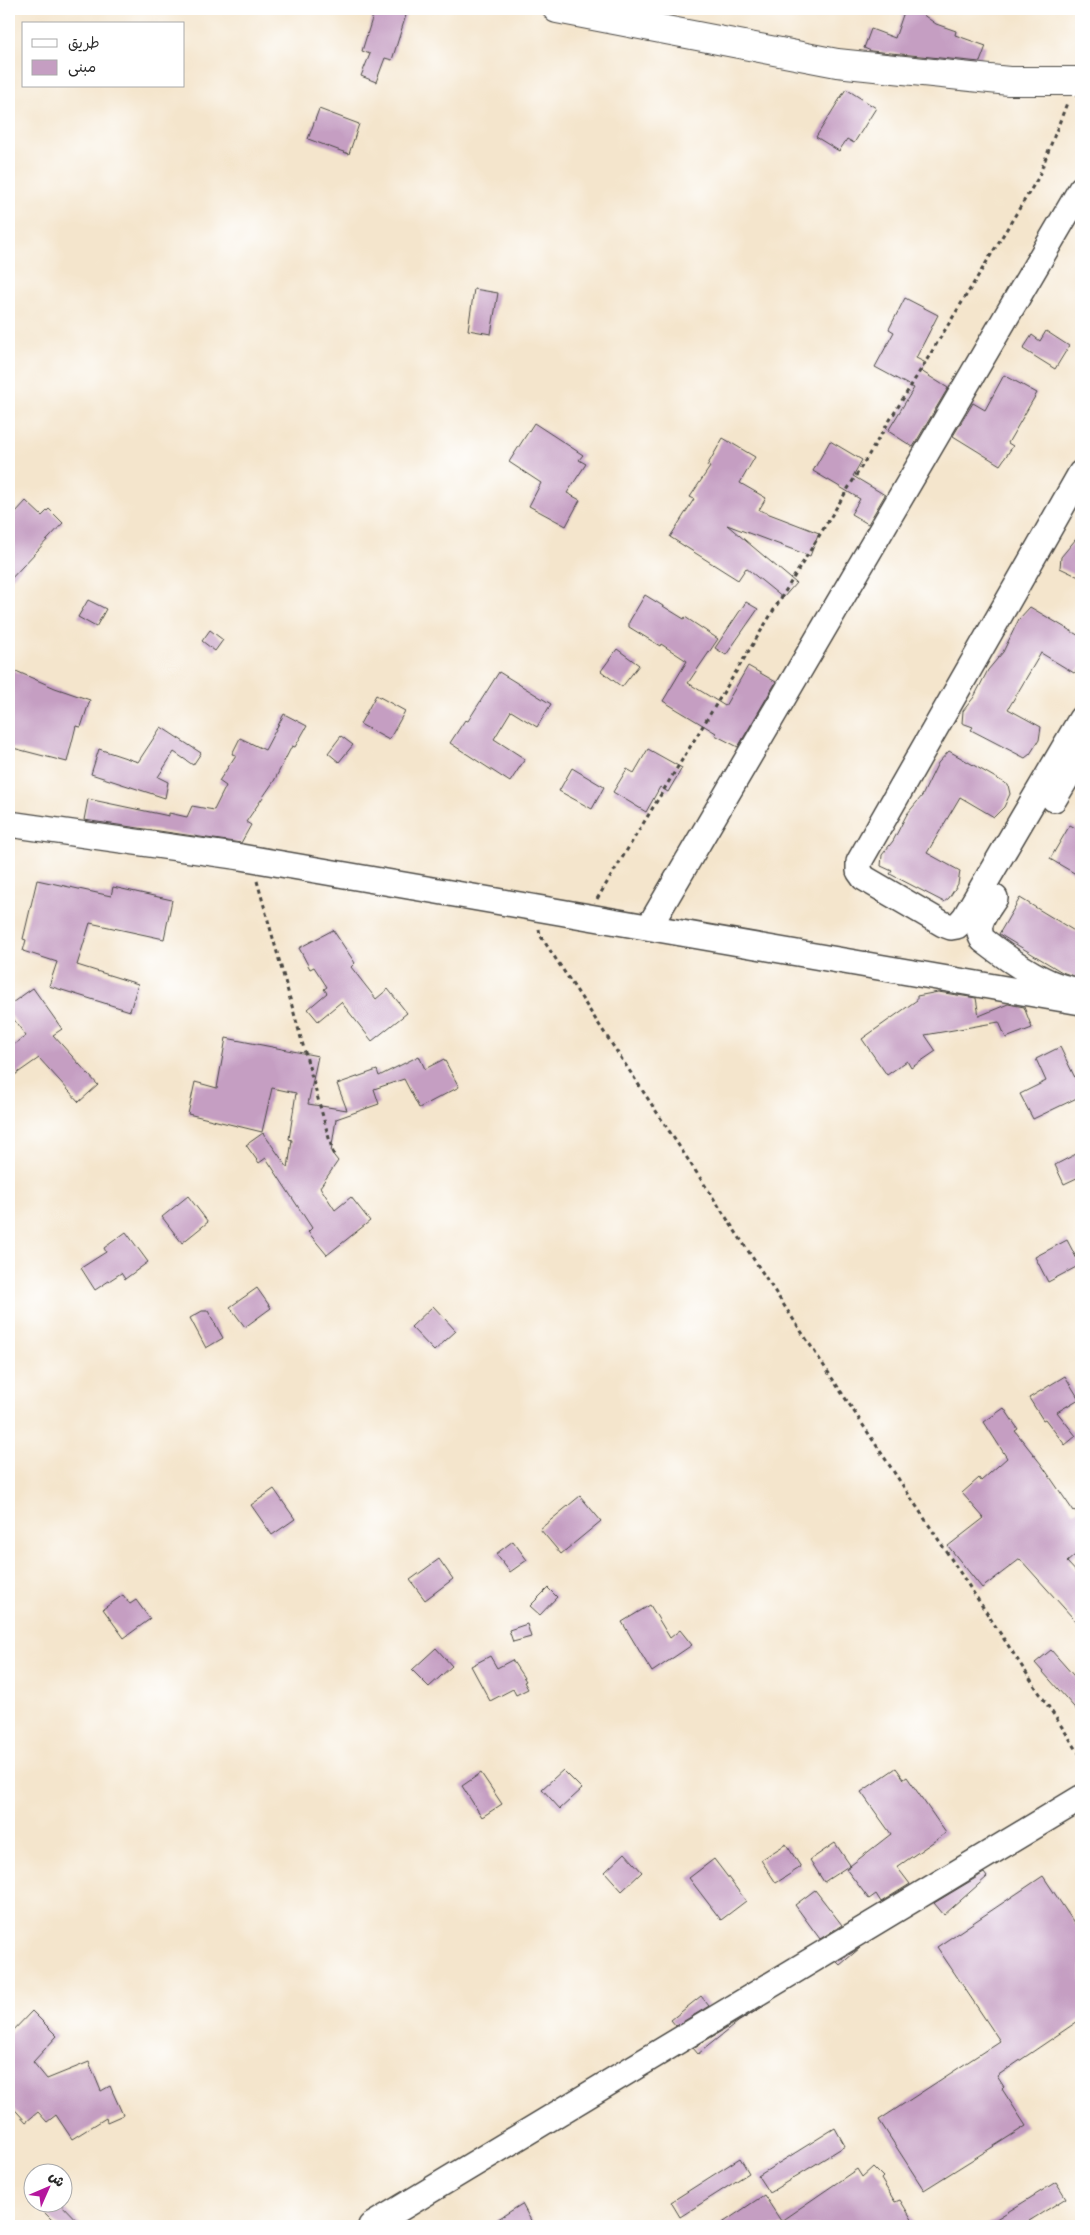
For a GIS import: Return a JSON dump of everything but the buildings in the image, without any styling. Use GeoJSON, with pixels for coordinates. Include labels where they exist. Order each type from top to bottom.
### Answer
{"type":"FeatureCollection","features":[{"type":"Feature","properties":{"kind":"main road"},"geometry":{"type":"LineString","coordinates":[[557,9],[837,63],[1009,81],[1078,81]]}},
{"type":"Feature","properties":{"kind":"street"},"geometry":{"type":"LineString","coordinates":[[649,927],[1081,189]]}},
{"type":"Feature","properties":{"kind":"street"},"geometry":{"type":"LineString","coordinates":[[1081,474],[859,862],[859,871],[864,878],[943,924],[951,927],[957,926],[965,917],[1081,719]]}},
{"type":"Feature","properties":{"kind":"street"},"geometry":{"type":"LineString","coordinates":[[1081,754],[978,928],[983,940],[1034,974],[1064,988],[1081,988]]}},
{"type":"Feature","properties":{"kind":"street"},"geometry":{"type":"LineString","coordinates":[[9,824],[251,859],[1081,1002]]}},
{"type":"Feature","properties":{"kind":"street"},"geometry":{"type":"LineString","coordinates":[[371,2226],[1081,1798]]}},
{"type":"Feature","properties":{"kind":"path"},"geometry":{"type":"LineString","coordinates":[[586,916],[1038,178],[1078,81]]}},
{"type":"Feature","properties":{"kind":"path"},"geometry":{"type":"LineString","coordinates":[[251,859],[334,1156]]}},
{"type":"Feature","properties":{"kind":"path"},"geometry":{"type":"LineString","coordinates":[[538,908],[540,935],[1081,1756]]}}]}
